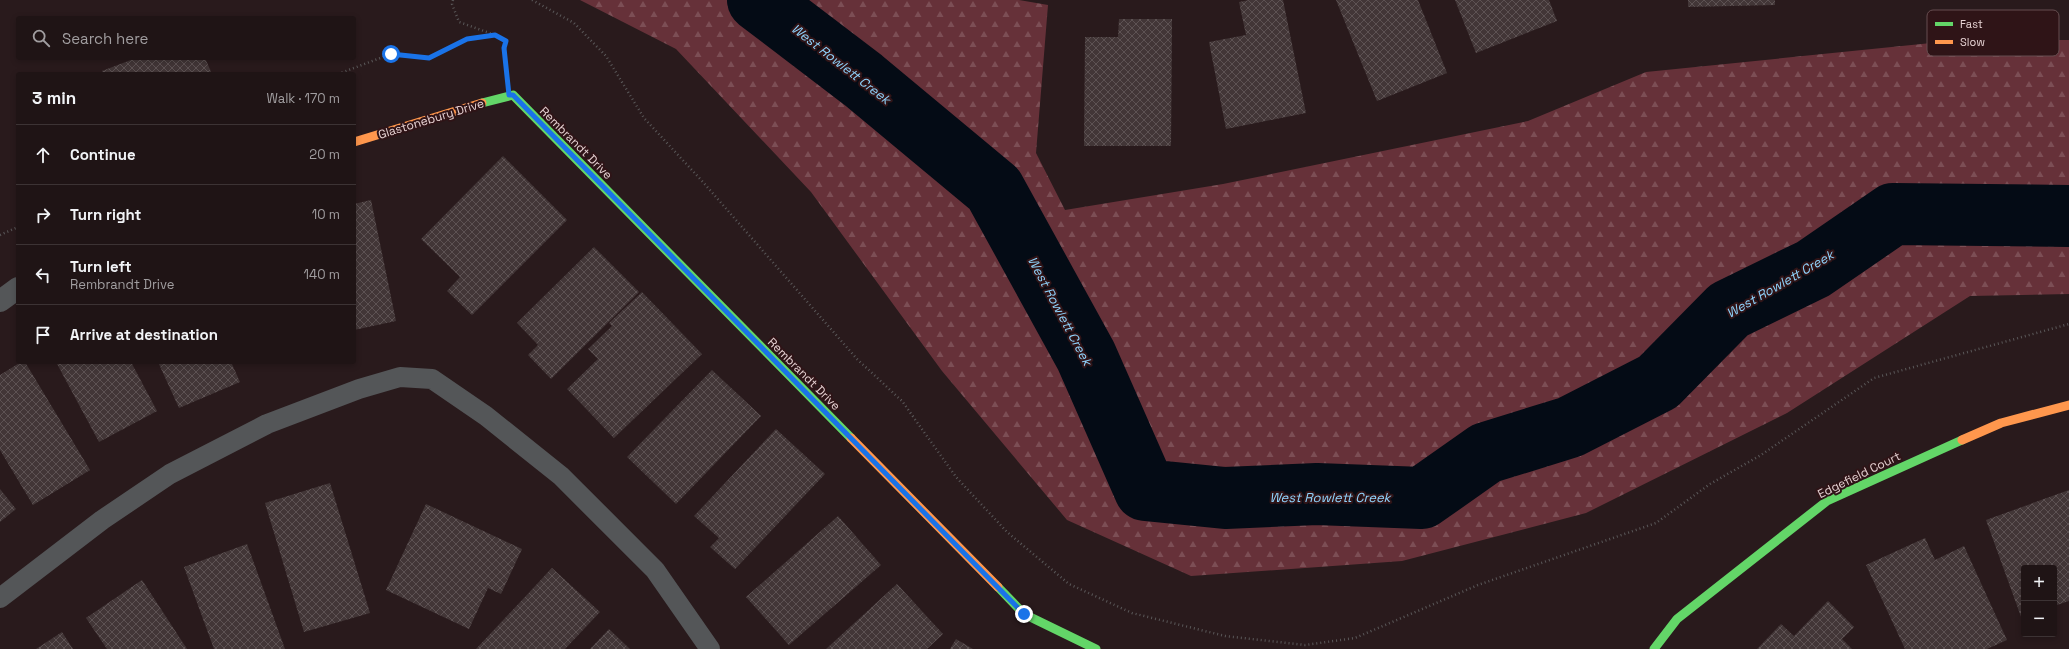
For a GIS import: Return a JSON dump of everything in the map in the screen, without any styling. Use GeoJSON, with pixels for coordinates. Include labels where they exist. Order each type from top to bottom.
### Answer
{"type":"FeatureCollection","features":[{"type":"Feature","properties":{"kind":"street","name":"Glastonebury Drive"},"geometry":{"type":"LineString","coordinates":[[356,141],[509,95]]}},
{"type":"Feature","properties":{"kind":"street","name":"Rembrandt Drive"},"geometry":{"type":"LineString","coordinates":[[509,95],[513,95],[1024,614],[1096,649]]}},
{"type":"Feature","properties":{"kind":"street"},"geometry":{"type":"LineString","coordinates":[[0,301],[16,289]]}},
{"type":"Feature","properties":{"kind":"street","name":"Edgefield Court"},"geometry":{"type":"LineString","coordinates":[[1654,649],[1677,619],[1827,501],[2001,423],[2069,405]]}},
{"type":"Feature","properties":{"kind":"lane"},"geometry":{"type":"LineString","coordinates":[[0,598],[102,520],[170,474],[267,424],[359,389],[400,377],[408,377],[432,379],[486,416],[561,476],[655,570],[710,649]]}},
{"type":"Feature","properties":{"kind":"path"},"geometry":{"type":"LineString","coordinates":[[453,0],[452,4],[459,22],[495,35],[506,41],[504,48],[509,95]]}},
{"type":"Feature","properties":{"kind":"path"},"geometry":{"type":"LineString","coordinates":[[532,0],[574,23],[606,56],[644,118],[702,181],[857,359],[902,401],[956,477],[1007,532],[1069,584],[1132,613],[1225,636],[1305,645],[1355,638],[1478,585],[1656,523],[1710,484],[1761,454],[1874,378],[2069,324]]}},
{"type":"Feature","properties":{"kind":"path"},"geometry":{"type":"LineString","coordinates":[[343,72],[391,54],[429,58],[467,39],[495,35]]}},
{"type":"Feature","properties":{"kind":"path"},"geometry":{"type":"LineString","coordinates":[[0,235],[16,228]]}},
{"type":"Feature","properties":{"kind":"green space"},"geometry":{"type":"Polygon","coordinates":[[[580,0],[1019,0],[1048,5],[1036,153],[1065,210],[1223,184],[1528,121],[1646,72],[1927,43],[1927,56],[2059,56],[2059,40],[2069,40],[2069,294],[1970,296],[1787,413],[1586,513],[1402,561],[1191,576],[1067,520],[942,371],[811,192],[676,49],[580,0]]]}},
{"type":"Feature","properties":{"kind":"building"},"geometry":{"type":"Polygon","coordinates":[[[1249,0],[1283,0],[1306,113],[1226,129],[1209,42],[1246,35],[1239,2],[1249,0]]]}},
{"type":"Feature","properties":{"kind":"building"},"geometry":{"type":"Polygon","coordinates":[[[1336,0],[1418,0],[1447,73],[1377,101],[1336,0]]]}},
{"type":"Feature","properties":{"kind":"building"},"geometry":{"type":"Polygon","coordinates":[[[1455,0],[1549,0],[1557,21],[1476,53],[1455,0]]]}},
{"type":"Feature","properties":{"kind":"building"},"geometry":{"type":"Polygon","coordinates":[[[1688,0],[1775,0],[1775,5],[1688,7],[1688,0]]]}},
{"type":"Feature","properties":{"kind":"building"},"geometry":{"type":"Polygon","coordinates":[[[1119,19],[1172,19],[1171,146],[1084,146],[1085,37],[1118,37],[1119,19]]]}},
{"type":"Feature","properties":{"kind":"building"},"geometry":{"type":"Polygon","coordinates":[[[131,60],[206,60],[211,72],[103,72],[102,71],[131,60]]]}},
{"type":"Feature","properties":{"kind":"building"},"geometry":{"type":"Polygon","coordinates":[[[503,156],[567,220],[472,315],[447,291],[460,277],[421,239],[503,156]]]}},
{"type":"Feature","properties":{"kind":"building"},"geometry":{"type":"Polygon","coordinates":[[[371,200],[396,321],[356,330],[356,204],[371,200]]]}},
{"type":"Feature","properties":{"kind":"building"},"geometry":{"type":"Polygon","coordinates":[[[594,247],[639,292],[551,379],[528,355],[538,345],[517,323],[594,247]]]}},
{"type":"Feature","properties":{"kind":"building"},"geometry":{"type":"Polygon","coordinates":[[[642,292],[702,354],[614,438],[567,389],[598,359],[588,349],[612,326],[609,323],[642,292]]]}},
{"type":"Feature","properties":{"kind":"building"},"geometry":{"type":"Polygon","coordinates":[[[18,364],[26,364],[90,470],[33,505],[0,450],[0,375],[18,364]]]}},
{"type":"Feature","properties":{"kind":"building"},"geometry":{"type":"Polygon","coordinates":[[[57,364],[132,364],[157,411],[99,442],[57,364]]]}},
{"type":"Feature","properties":{"kind":"building"},"geometry":{"type":"Polygon","coordinates":[[[159,364],[232,364],[240,382],[179,408],[159,364]]]}},
{"type":"Feature","properties":{"kind":"building"},"geometry":{"type":"Polygon","coordinates":[[[712,370],[761,416],[676,504],[627,457],[712,370]]]}},
{"type":"Feature","properties":{"kind":"building"},"geometry":{"type":"Polygon","coordinates":[[[776,429],[825,474],[735,569],[710,547],[719,538],[694,516],[776,429]]]}},
{"type":"Feature","properties":{"kind":"building"},"geometry":{"type":"Polygon","coordinates":[[[330,483],[370,613],[304,632],[265,503],[330,483]]]}},
{"type":"Feature","properties":{"kind":"building"},"geometry":{"type":"Polygon","coordinates":[[[0,489],[16,509],[0,522],[0,489]]]}},
{"type":"Feature","properties":{"kind":"building"},"geometry":{"type":"Polygon","coordinates":[[[2069,490],[2069,601],[2057,605],[2057,565],[2021,565],[2021,617],[1986,520],[2069,490]]]}},
{"type":"Feature","properties":{"kind":"building"},"geometry":{"type":"Polygon","coordinates":[[[426,504],[522,549],[501,594],[488,588],[469,629],[386,590],[426,504]]]}},
{"type":"Feature","properties":{"kind":"building"},"geometry":{"type":"Polygon","coordinates":[[[838,516],[881,565],[789,645],[746,597],[838,516]]]}},
{"type":"Feature","properties":{"kind":"building"},"geometry":{"type":"Polygon","coordinates":[[[1925,538],[1935,560],[1964,546],[2007,640],[1987,649],[1905,649],[1866,565],[1925,538]]]}},
{"type":"Feature","properties":{"kind":"building"},"geometry":{"type":"Polygon","coordinates":[[[247,544],[285,649],[214,649],[184,567],[247,544]]]}},
{"type":"Feature","properties":{"kind":"building"},"geometry":{"type":"Polygon","coordinates":[[[552,568],[600,612],[565,649],[476,649],[552,568]]]}},
{"type":"Feature","properties":{"kind":"building"},"geometry":{"type":"Polygon","coordinates":[[[142,580],[187,649],[107,649],[86,618],[142,580]]]}},
{"type":"Feature","properties":{"kind":"building"},"geometry":{"type":"Polygon","coordinates":[[[897,584],[943,634],[927,649],[826,649],[897,584]]]}},
{"type":"Feature","properties":{"kind":"building"},"geometry":{"type":"Polygon","coordinates":[[[1828,601],[1854,627],[1842,639],[1852,649],[1757,649],[1781,624],[1794,636],[1828,601]]]}},
{"type":"Feature","properties":{"kind":"building"},"geometry":{"type":"Polygon","coordinates":[[[609,629],[630,649],[590,649],[609,629]]]}},
{"type":"Feature","properties":{"kind":"building"},"geometry":{"type":"Polygon","coordinates":[[[62,632],[73,649],[36,649],[62,632]]]}},
{"type":"Feature","properties":{"kind":"building"},"geometry":{"type":"Polygon","coordinates":[[[956,639],[973,649],[950,649],[956,639]]]}},
{"type":"Feature","properties":{"kind":"waterway","name":"West Rowlett Creek"},"geometry":{"type":"LineString","coordinates":[[758,0],[863,80],[994,189],[1086,356],[1145,490],[1225,498],[1317,494],[1422,498],[1486,453],[1570,427],[1658,382],[1729,310],[1813,269],[1893,214],[2069,216]]}},
{"type":"Feature","properties":{"kind":"traffic: fast"},"geometry":{"type":"LineString","coordinates":[[482,103],[513,95],[851,438]]}},
{"type":"Feature","properties":{"kind":"traffic: fast"},"geometry":{"type":"LineString","coordinates":[[1654,649],[1677,619],[1827,501],[1962,440]]}},
{"type":"Feature","properties":{"kind":"traffic: fast"},"geometry":{"type":"LineString","coordinates":[[998,587],[1024,614],[1096,649]]}},
{"type":"Feature","properties":{"kind":"traffic: slow"},"geometry":{"type":"LineString","coordinates":[[356,141],[482,103]]}},
{"type":"Feature","properties":{"kind":"traffic: slow"},"geometry":{"type":"LineString","coordinates":[[1962,440],[2001,423],[2069,405]]}},
{"type":"Feature","properties":{"kind":"traffic: slow"},"geometry":{"type":"LineString","coordinates":[[851,438],[998,587]]}},
{"type":"Feature","properties":{"kind":"route"},"geometry":{"type":"LineString","coordinates":[[391,54],[429,58],[467,39],[495,35],[506,41],[504,48],[509,95],[513,95],[1024,614]]}}]}
